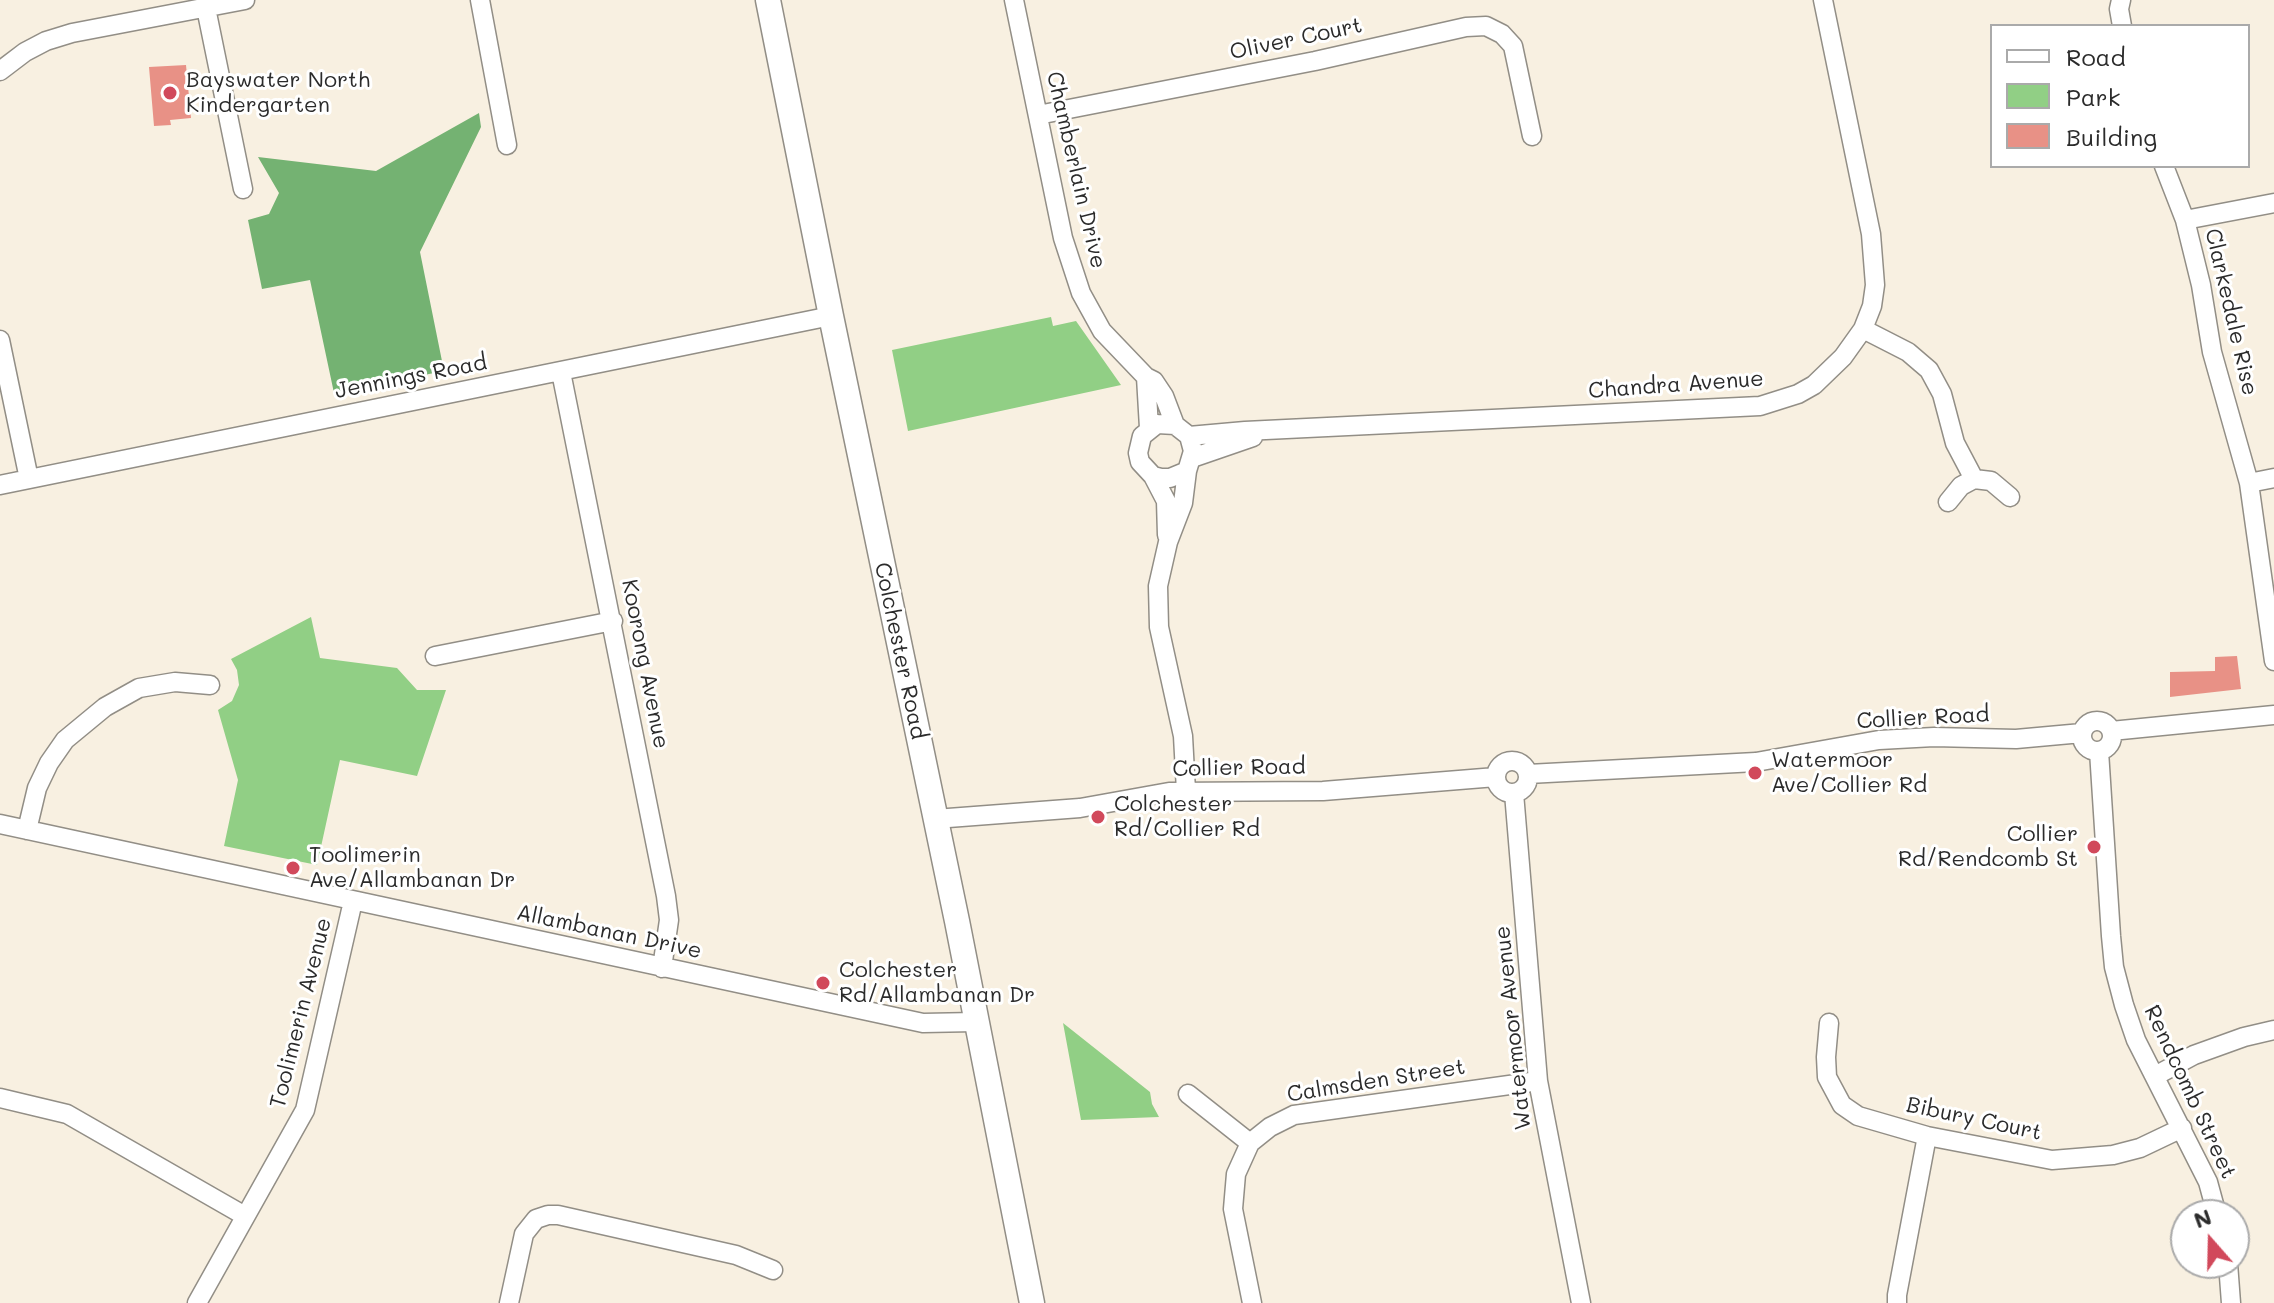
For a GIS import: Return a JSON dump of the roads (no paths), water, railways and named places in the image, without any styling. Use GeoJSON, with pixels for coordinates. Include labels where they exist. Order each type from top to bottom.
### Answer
{"type":"FeatureCollection","features":[{"type":"Feature","properties":{"kind":"main road","name":"Colchester Road"},"geometry":{"type":"LineString","coordinates":[[768,0],[1032,1303]]}},
{"type":"Feature","properties":{"kind":"street"},"geometry":{"type":"LineString","coordinates":[[0,71],[25,52],[72,33],[245,0]]}},
{"type":"Feature","properties":{"kind":"street"},"geometry":{"type":"LineString","coordinates":[[480,0],[507,145]]}},
{"type":"Feature","properties":{"kind":"street","name":"Chamberlain Drive"},"geometry":{"type":"LineString","coordinates":[[1014,0],[1063,238],[1081,293],[1102,331],[1146,377],[1154,381],[1182,430]]}},
{"type":"Feature","properties":{"kind":"street","name":"Chandra Avenue"},"geometry":{"type":"LineString","coordinates":[[1182,430],[1271,431],[1760,406],[1798,394],[1814,385],[1843,357],[1863,329],[1872,306],[1875,285],[1875,259],[1823,0]]}},
{"type":"Feature","properties":{"kind":"street"},"geometry":{"type":"LineString","coordinates":[[2121,0],[2122,24]]}},
{"type":"Feature","properties":{"kind":"street"},"geometry":{"type":"LineString","coordinates":[[206,8],[243,189]]}},
{"type":"Feature","properties":{"kind":"street","name":"Oliver Court"},"geometry":{"type":"LineString","coordinates":[[1038,115],[1315,61],[1466,27],[1486,26],[1502,34],[1513,46],[1532,136]]}},
{"type":"Feature","properties":{"kind":"street","name":"Clarkedale Rise"},"geometry":{"type":"LineString","coordinates":[[2165,168],[2185,220],[2201,285],[2212,352],[2249,483],[2274,661]]}},
{"type":"Feature","properties":{"kind":"street"},"geometry":{"type":"LineString","coordinates":[[2185,220],[2274,203]]}},
{"type":"Feature","properties":{"kind":"street","name":"Jennings Road"},"geometry":{"type":"LineString","coordinates":[[0,485],[831,316]]}},
{"type":"Feature","properties":{"kind":"street"},"geometry":{"type":"LineString","coordinates":[[1863,329],[1908,352],[1929,370],[1942,394],[1955,443],[1974,479]]}},
{"type":"Feature","properties":{"kind":"street"},"geometry":{"type":"LineString","coordinates":[[0,340],[29,479]]}},
{"type":"Feature","properties":{"kind":"street","name":"Koorong Avenue"},"geometry":{"type":"LineString","coordinates":[[561,372],[668,908],[662,968]]}},
{"type":"Feature","properties":{"kind":"street"},"geometry":{"type":"LineString","coordinates":[[1146,377],[1149,428]]}},
{"type":"Feature","properties":{"kind":"street"},"geometry":{"type":"LineString","coordinates":[[1168,542],[1166,501],[1153,476],[1140,462],[1138,453],[1142,436],[1157,424],[1182,430],[1192,443],[1183,503],[1168,542],[1158,586],[1159,627],[1183,736],[1186,791]]}},
{"type":"Feature","properties":{"kind":"street","name":"Chandra Avenue"},"geometry":{"type":"LineString","coordinates":[[1189,464],[1271,431]]}},
{"type":"Feature","properties":{"kind":"street"},"geometry":{"type":"LineString","coordinates":[[1153,476],[1170,478],[1189,464]]}},
{"type":"Feature","properties":{"kind":"street"},"geometry":{"type":"LineString","coordinates":[[2249,483],[2274,478]]}},
{"type":"Feature","properties":{"kind":"street"},"geometry":{"type":"LineString","coordinates":[[1948,502],[1961,486],[1974,479],[1991,481],[2010,497]]}},
{"type":"Feature","properties":{"kind":"street"},"geometry":{"type":"LineString","coordinates":[[435,656],[613,621]]}},
{"type":"Feature","properties":{"kind":"street"},"geometry":{"type":"LineString","coordinates":[[27,830],[37,788],[49,763],[65,740],[105,707],[139,688],[175,682],[210,685]]}},
{"type":"Feature","properties":{"kind":"street"},"geometry":{"type":"LineString","coordinates":[[2111,731],[2274,715]]}},
{"type":"Feature","properties":{"kind":"street"},"geometry":{"type":"LineString","coordinates":[[2096,721],[2104,723],[2111,731],[2111,741],[2099,751],[2085,745],[2082,733],[2088,724],[2096,721]]}},
{"type":"Feature","properties":{"kind":"street","name":"Collier Road"},"geometry":{"type":"LineString","coordinates":[[1528,774],[1756,762],[1879,740],[1934,737],[2016,739],[2082,733]]}},
{"type":"Feature","properties":{"kind":"street","name":"Rendcomb Street"},"geometry":{"type":"LineString","coordinates":[[2099,751],[2114,967],[2136,1040],[2182,1128],[2208,1182],[2213,1199]]}},
{"type":"Feature","properties":{"kind":"street"},"geometry":{"type":"LineString","coordinates":[[1511,761],[1524,767],[1528,774],[1523,788],[1514,793],[1499,787],[1496,777],[1498,769],[1511,761]]}},
{"type":"Feature","properties":{"kind":"street","name":"Collier Road"},"geometry":{"type":"LineString","coordinates":[[935,819],[1080,808],[1186,791],[1323,791],[1496,777]]}},
{"type":"Feature","properties":{"kind":"street","name":"Watermoor Avenue"},"geometry":{"type":"LineString","coordinates":[[1514,793],[1538,1081],[1581,1303]]}},
{"type":"Feature","properties":{"kind":"street","name":"Allambanan Drive"},"geometry":{"type":"LineString","coordinates":[[0,824],[923,1023],[975,1022]]}},
{"type":"Feature","properties":{"kind":"street","name":"Toolimerin Avenue"},"geometry":{"type":"LineString","coordinates":[[197,1303],[305,1110],[353,901]]}},
{"type":"Feature","properties":{"kind":"street","name":"Bibury Court"},"geometry":{"type":"LineString","coordinates":[[1829,1023],[1827,1077],[1842,1105],[1858,1116],[1927,1136],[2052,1160],[2086,1159],[2140,1148],[2182,1128]]}},
{"type":"Feature","properties":{"kind":"street"},"geometry":{"type":"LineString","coordinates":[[2155,1076],[2194,1055],[2274,1030]]}},
{"type":"Feature","properties":{"kind":"street","name":"Calmsden Street"},"geometry":{"type":"LineString","coordinates":[[1250,1143],[1270,1127],[1294,1115],[1538,1081]]}},
{"type":"Feature","properties":{"kind":"street"},"geometry":{"type":"LineString","coordinates":[[1188,1094],[1250,1143],[1236,1174],[1233,1209],[1252,1303]]}},
{"type":"Feature","properties":{"kind":"street"},"geometry":{"type":"LineString","coordinates":[[0,1098],[67,1114],[245,1216]]}},
{"type":"Feature","properties":{"kind":"street"},"geometry":{"type":"LineString","coordinates":[[1897,1303],[1927,1136]]}},
{"type":"Feature","properties":{"kind":"street"},"geometry":{"type":"LineString","coordinates":[[509,1303],[524,1234],[536,1219],[548,1215],[736,1255],[773,1270]]}},
{"type":"Feature","properties":{"kind":"street"},"geometry":{"type":"LineString","coordinates":[[2229,1279],[2231,1303]]}},
{"type":"Feature","properties":{"kind":"place","name":"Bayswater North Kindergarten"},"geometry":{"type":"Point","coordinates":[170,93]}},
{"type":"Feature","properties":{"kind":"place","name":"Watermoor Ave/Collier Rd"},"geometry":{"type":"Point","coordinates":[1755,773]}},
{"type":"Feature","properties":{"kind":"place","name":"Colchester Rd/Collier Rd"},"geometry":{"type":"Point","coordinates":[1098,817]}},
{"type":"Feature","properties":{"kind":"place","name":"Collier Rd/Rendcomb St"},"geometry":{"type":"Point","coordinates":[2094,847]}},
{"type":"Feature","properties":{"kind":"place","name":"Toolimerin Ave/Allambanan Dr"},"geometry":{"type":"Point","coordinates":[293,868]}},
{"type":"Feature","properties":{"kind":"place","name":"Colchester Rd/Allambanan Dr"},"geometry":{"type":"Point","coordinates":[823,983]}}]}
